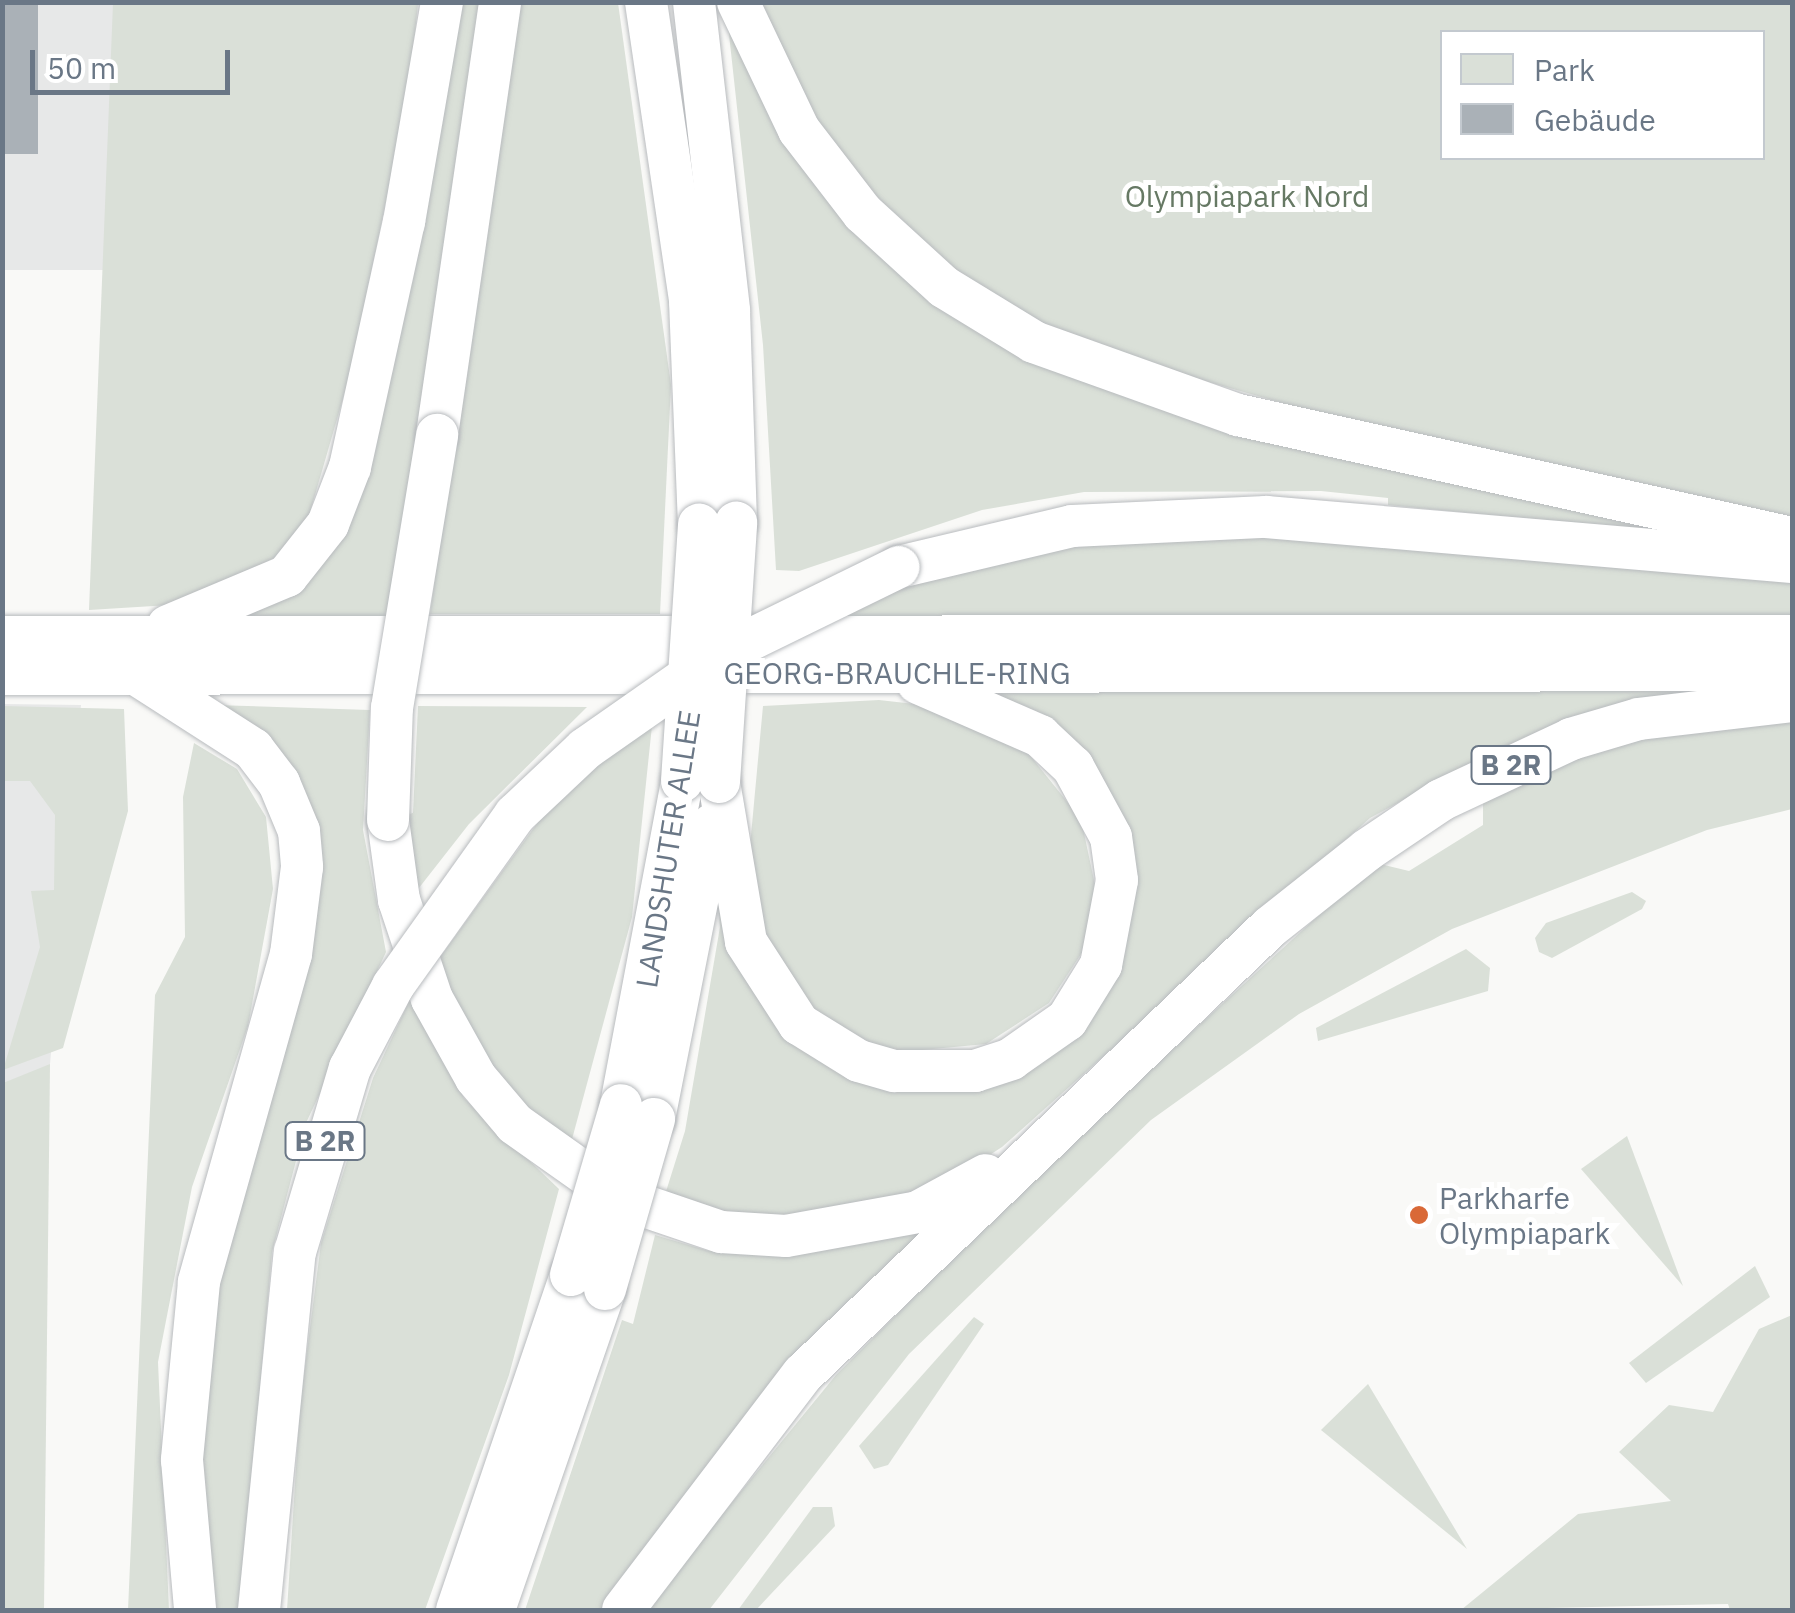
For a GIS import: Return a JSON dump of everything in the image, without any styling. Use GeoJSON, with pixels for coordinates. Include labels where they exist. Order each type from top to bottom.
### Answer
{"type":"FeatureCollection","features":[{"type":"Feature","properties":{"kind":"highway"},"geometry":{"type":"LineString","coordinates":[[195,1610],[182,1460],[199,1282],[291,954],[302,868],[299,831],[279,782],[253,749],[133,655],[287,576],[328,524],[350,467],[400,240],[442,2]]}},
{"type":"Feature","properties":{"kind":"highway"},"geometry":{"type":"LineString","coordinates":[[500,2],[437,435],[392,708],[388,820],[399,900],[432,999],[476,1078],[527,1134],[618,1196],[721,1232],[850,1230],[918,1212],[1034,1149]]}},
{"type":"Feature","properties":{"kind":"highway","name":"LANDSHUTER ALLEE"},"geometry":{"type":"LineString","coordinates":[[646,2],[718,524]]}},
{"type":"Feature","properties":{"kind":"highway","name":"LANDSHUTER ALLEE"},"geometry":{"type":"LineString","coordinates":[[494,1610],[637,1112],[700,782],[729,311],[694,2]]}},
{"type":"Feature","properties":{"kind":"highway"},"geometry":{"type":"LineString","coordinates":[[738,2],[799,130],[852,200],[944,287],[1034,342],[1238,415],[1792,538]]}},
{"type":"Feature","properties":{"kind":"highway","name":"B 2R"},"geometry":{"type":"LineString","coordinates":[[259,1610],[290,1290],[318,1160],[350,1068],[393,986],[515,815],[585,749],[719,655],[900,567],[990,542],[1143,518],[1386,524],[1792,562]]}},
{"type":"Feature","properties":{"kind":"highway","name":"GEORG-BRAUCHLE-RING"},"geometry":{"type":"LineString","coordinates":[[2,674],[133,655],[1792,636]]}},
{"type":"Feature","properties":{"kind":"highway","name":"GEORG-BRAUCHLE-RING"},"geometry":{"type":"LineString","coordinates":[[2,637],[133,655],[893,673],[1792,670]]}},
{"type":"Feature","properties":{"kind":"highway"},"geometry":{"type":"LineString","coordinates":[[700,782],[746,942],[799,1024],[859,1062],[934,1075],[975,1071],[1038,1043],[1067,1020],[1101,965],[1117,880],[1111,837],[1073,767],[1040,736],[893,673]]}},
{"type":"Feature","properties":{"kind":"highway","name":"B 2R"},"geometry":{"type":"LineString","coordinates":[[624,1610],[803,1374],[1270,927],[1441,800],[1622,724],[1792,701]]}},
{"type":"Feature","properties":{"kind":"highway","name":"LANDSHUTER ALLEE"},"geometry":{"type":"LineString","coordinates":[[457,1610],[588,1282]]}},
{"type":"Feature","properties":{"kind":"shaded area"},"geometry":{"type":"Polygon","coordinates":[[[2,3],[113,3],[113,270],[2,270],[2,3]]]}},
{"type":"Feature","properties":{"kind":"shaded area"},"geometry":{"type":"Polygon","coordinates":[[[3,704],[81,705],[50,1064],[3,1114],[3,704]]]}},
{"type":"Feature","properties":{"kind":"green space"},"geometry":{"type":"Polygon","coordinates":[[[113,3],[418,3],[409,92],[349,378],[308,519],[274,558],[186,604],[89,610],[113,3]]]}},
{"type":"Feature","properties":{"kind":"green space"},"geometry":{"type":"Polygon","coordinates":[[[454,3],[484,3],[387,619],[231,622],[306,575],[454,3]]]}},
{"type":"Feature","properties":{"kind":"green space"},"geometry":{"type":"Polygon","coordinates":[[[514,3],[618,3],[671,385],[660,614],[430,614],[514,3]]]}},
{"type":"Feature","properties":{"kind":"green space","name":"Olympiapark Nord"},"geometry":{"type":"Polygon","coordinates":[[[756,3],[1792,3],[1792,517],[1349,422],[1071,343],[955,273],[903,229],[817,124],[756,3]]]}},
{"type":"Feature","properties":{"kind":"green space"},"geometry":{"type":"Polygon","coordinates":[[[727,16],[751,58],[992,329],[1713,537],[1388,505],[1388,498],[1321,491],[1084,492],[982,510],[799,571],[776,570],[763,345],[727,16]]]}},
{"type":"Feature","properties":{"kind":"green space"},"geometry":{"type":"Polygon","coordinates":[[[1240,535],[1792,576],[1792,616],[822,619],[869,594],[1063,543],[1240,535]]]}},
{"type":"Feature","properties":{"kind":"green space"},"geometry":{"type":"Polygon","coordinates":[[[1699,689],[1495,750],[1370,818],[1002,1147],[957,1176],[910,1198],[758,1222],[663,1201],[685,1131],[720,927],[717,891],[731,925],[885,1083],[1078,1024],[1121,839],[975,690],[1699,689]]]}},
{"type":"Feature","properties":{"kind":"green space"},"geometry":{"type":"Polygon","coordinates":[[[879,700],[941,707],[1028,753],[1081,819],[1095,885],[1083,951],[1049,1003],[986,1044],[901,1052],[874,1045],[812,1011],[756,919],[749,857],[763,706],[879,700]]]}},
{"type":"Feature","properties":{"kind":"green space"},"geometry":{"type":"Polygon","coordinates":[[[213,705],[370,710],[363,830],[386,952],[306,1123],[272,1252],[241,1610],[210,1610],[201,1439],[215,1281],[313,857],[213,705]]]}},
{"type":"Feature","properties":{"kind":"green space"},"geometry":{"type":"Polygon","coordinates":[[[3,706],[124,709],[128,811],[63,1048],[3,1070],[40,947],[31,891],[54,890],[55,815],[30,781],[3,781],[3,706]]]}},
{"type":"Feature","properties":{"kind":"green space"},"geometry":{"type":"Polygon","coordinates":[[[418,706],[587,707],[469,824],[415,893],[406,815],[413,813],[418,706]]]}},
{"type":"Feature","properties":{"kind":"green space"},"geometry":{"type":"Polygon","coordinates":[[[653,716],[632,917],[568,1154],[480,1060],[438,960],[544,814],[653,716]]]}},
{"type":"Feature","properties":{"kind":"green space"},"geometry":{"type":"Polygon","coordinates":[[[1792,720],[1792,809],[1707,830],[1452,929],[1299,1014],[1151,1120],[909,1354],[709,1610],[644,1610],[836,1375],[1043,1168],[1376,863],[1409,871],[1483,825],[1483,797],[1560,762],[1684,728],[1792,720]]]}},
{"type":"Feature","properties":{"kind":"green space"},"geometry":{"type":"Polygon","coordinates":[[[194,743],[237,769],[266,817],[273,889],[248,1026],[192,1187],[158,1362],[169,1610],[128,1610],[155,995],[185,937],[183,797],[194,743]]]}},
{"type":"Feature","properties":{"kind":"green space"},"geometry":{"type":"Polygon","coordinates":[[[1632,892],[1646,901],[1642,909],[1552,958],[1539,952],[1535,938],[1546,923],[1632,892]]]}},
{"type":"Feature","properties":{"kind":"green space"},"geometry":{"type":"Polygon","coordinates":[[[1466,949],[1490,968],[1488,991],[1318,1041],[1316,1028],[1466,949]]]}},
{"type":"Feature","properties":{"kind":"green space"},"geometry":{"type":"Polygon","coordinates":[[[411,997],[464,1098],[559,1189],[509,1375],[425,1610],[287,1610],[300,1405],[321,1243],[373,1078],[411,997]]]}},
{"type":"Feature","properties":{"kind":"green space"},"geometry":{"type":"Polygon","coordinates":[[[50,1064],[44,1610],[3,1610],[3,1083],[50,1064]]]}},
{"type":"Feature","properties":{"kind":"green space"},"geometry":{"type":"Polygon","coordinates":[[[1627,1136],[1683,1286],[1581,1169],[1627,1136]]]}},
{"type":"Feature","properties":{"kind":"green space"},"geometry":{"type":"Polygon","coordinates":[[[931,1223],[607,1610],[525,1610],[622,1320],[633,1324],[655,1235],[709,1251],[801,1254],[931,1223]]]}},
{"type":"Feature","properties":{"kind":"green space"},"geometry":{"type":"Polygon","coordinates":[[[1755,1266],[1770,1297],[1646,1383],[1629,1363],[1755,1266]]]}},
{"type":"Feature","properties":{"kind":"green space"},"geometry":{"type":"Polygon","coordinates":[[[1792,1315],[1792,1610],[1730,1610],[1728,1604],[1461,1610],[1578,1514],[1671,1501],[1619,1452],[1669,1405],[1713,1412],[1759,1329],[1792,1315]]]}},
{"type":"Feature","properties":{"kind":"green space"},"geometry":{"type":"Polygon","coordinates":[[[974,1317],[984,1324],[888,1465],[874,1469],[859,1446],[974,1317]]]}},
{"type":"Feature","properties":{"kind":"green space"},"geometry":{"type":"Polygon","coordinates":[[[1368,1384],[1467,1549],[1321,1430],[1368,1384]]]}},
{"type":"Feature","properties":{"kind":"green space"},"geometry":{"type":"Polygon","coordinates":[[[813,1507],[832,1507],[835,1526],[756,1610],[738,1610],[813,1507]]]}},
{"type":"Feature","properties":{"kind":"building"},"geometry":{"type":"Polygon","coordinates":[[[2,2],[38,2],[38,154],[2,154],[2,2]]]}},
{"type":"Feature","properties":{"kind":"place","name":"Parkharfe Olympiapark"},"geometry":{"type":"Point","coordinates":[1419,1215]}}]}
